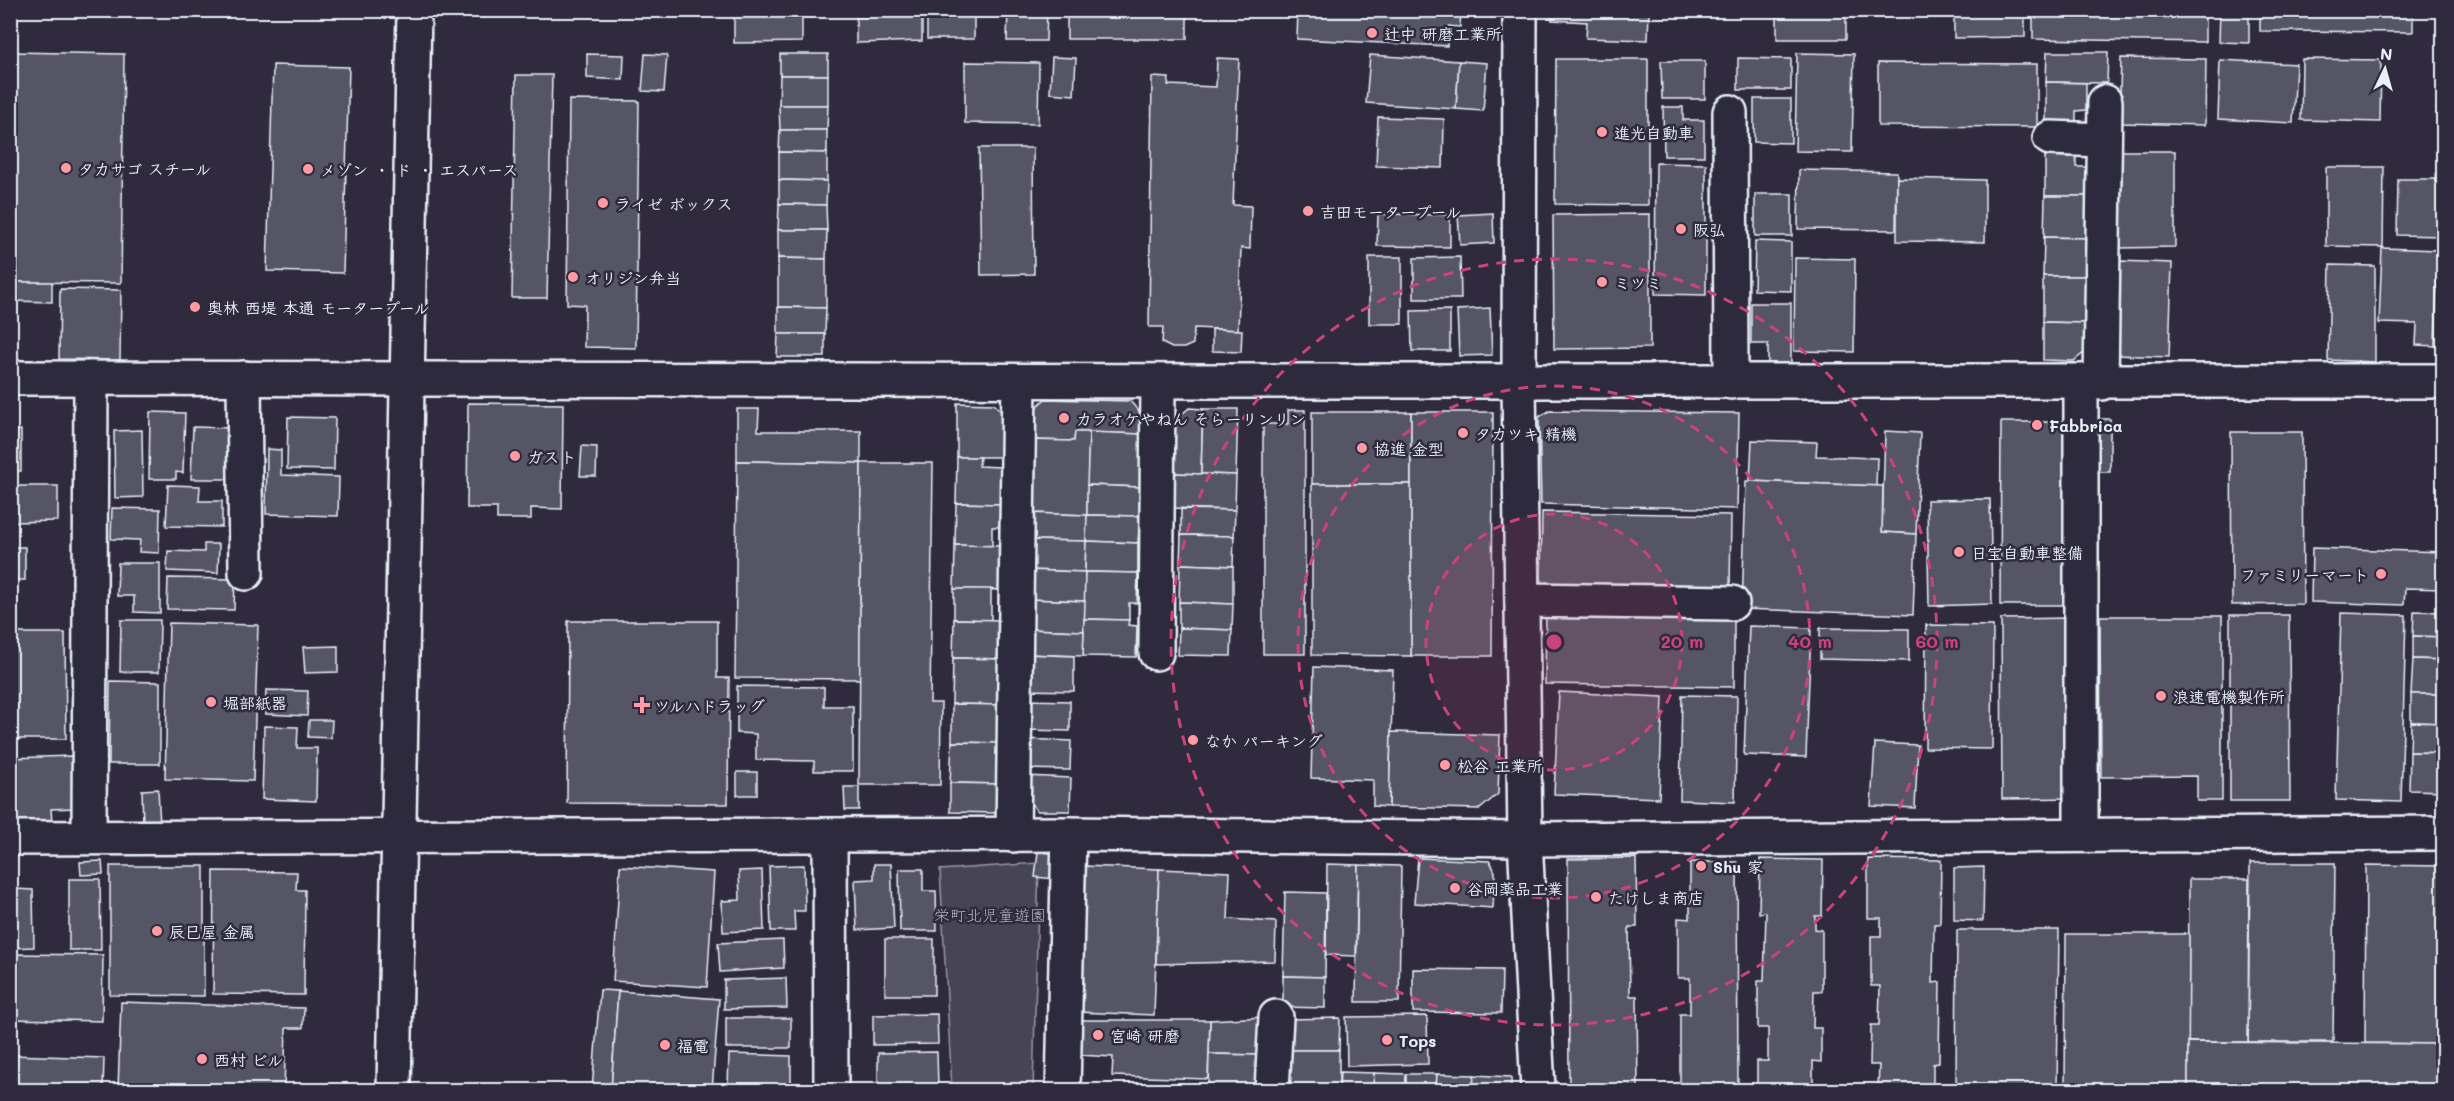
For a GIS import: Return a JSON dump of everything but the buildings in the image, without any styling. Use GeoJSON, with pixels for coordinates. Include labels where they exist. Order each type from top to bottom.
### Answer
{"type":"FeatureCollection","features":[{"type":"Feature","properties":{"kind":"street"},"geometry":{"type":"LineString","coordinates":[[394,1090],[414,10]]}},
{"type":"Feature","properties":{"kind":"street"},"geometry":{"type":"LineString","coordinates":[[1520,10],[1519,381],[1525,839],[1538,1090]]}},
{"type":"Feature","properties":{"kind":"street"},"geometry":{"type":"LineString","coordinates":[[2081,835],[2091,383],[2104,102]]}},
{"type":"Feature","properties":{"kind":"street"},"geometry":{"type":"LineString","coordinates":[[1730,112],[1731,382]]}},
{"type":"Feature","properties":{"kind":"street"},"geometry":{"type":"LineString","coordinates":[[2050,138],[2104,140]]}},
{"type":"Feature","properties":{"kind":"street"},"geometry":{"type":"LineString","coordinates":[[10,378],[406,377],[1018,381],[2091,383],[2444,381]]}},
{"type":"Feature","properties":{"kind":"street"},"geometry":{"type":"LineString","coordinates":[[89,837],[91,378]]}},
{"type":"Feature","properties":{"kind":"street"},"geometry":{"type":"LineString","coordinates":[[244,378],[246,573]]}},
{"type":"Feature","properties":{"kind":"street"},"geometry":{"type":"LineString","coordinates":[[1013,835],[1018,381]]}},
{"type":"Feature","properties":{"kind":"street"},"geometry":{"type":"LineString","coordinates":[[1156,653],[1158,381]]}},
{"type":"Feature","properties":{"kind":"street"},"geometry":{"type":"LineString","coordinates":[[1522,600],[1732,603]]}},
{"type":"Feature","properties":{"kind":"street"},"geometry":{"type":"LineString","coordinates":[[10,838],[1069,834],[1525,839],[2444,833]]}},
{"type":"Feature","properties":{"kind":"street"},"geometry":{"type":"LineString","coordinates":[[1064,1090],[1069,834]]}},
{"type":"Feature","properties":{"kind":"street"},"geometry":{"type":"LineString","coordinates":[[830,836],[831,1090]]}},
{"type":"Feature","properties":{"kind":"street"},"geometry":{"type":"LineString","coordinates":[[1272,1090],[1276,1017]]}},
{"type":"Feature","properties":{"kind":"green space","name":"栄町北児童遊園"},"geometry":{"type":"Polygon","coordinates":[[[1039,863],[1033,1090],[952,1090],[940,870],[1039,863]]]}},
{"type":"Feature","properties":{"kind":"place","name":"辻中 研磨工業所"},"geometry":{"type":"Point","coordinates":[1372,33]}},
{"type":"Feature","properties":{"kind":"place","name":"進光自動車"},"geometry":{"type":"Point","coordinates":[1602,132]}},
{"type":"Feature","properties":{"kind":"place","name":"タカサゴ スチール"},"geometry":{"type":"Point","coordinates":[66,168]}},
{"type":"Feature","properties":{"kind":"place","name":"メゾン ・ ド ・ エスパース"},"geometry":{"type":"Point","coordinates":[308,169]}},
{"type":"Feature","properties":{"kind":"place","name":"ライゼ ボックス"},"geometry":{"type":"Point","coordinates":[603,203]}},
{"type":"Feature","properties":{"kind":"place","name":"吉田モータープール"},"geometry":{"type":"Point","coordinates":[1308,211]}},
{"type":"Feature","properties":{"kind":"place","name":"阪弘"},"geometry":{"type":"Point","coordinates":[1681,229]}},
{"type":"Feature","properties":{"kind":"place","name":"オリジン弁当"},"geometry":{"type":"Point","coordinates":[573,277]}},
{"type":"Feature","properties":{"kind":"place","name":"ミツミ"},"geometry":{"type":"Point","coordinates":[1602,282]}},
{"type":"Feature","properties":{"kind":"place","name":"奥林 西堤 本通 モータープール"},"geometry":{"type":"Point","coordinates":[195,307]}},
{"type":"Feature","properties":{"kind":"place","name":"カラオケやねん そらーリンリン"},"geometry":{"type":"Point","coordinates":[1064,418]}},
{"type":"Feature","properties":{"kind":"place","name":"Fabbrica"},"geometry":{"type":"Point","coordinates":[2037,425]}},
{"type":"Feature","properties":{"kind":"place","name":"タカツキ 精機"},"geometry":{"type":"Point","coordinates":[1463,433]}},
{"type":"Feature","properties":{"kind":"place","name":"協進 金型"},"geometry":{"type":"Point","coordinates":[1362,448]}},
{"type":"Feature","properties":{"kind":"place","name":"ガスト"},"geometry":{"type":"Point","coordinates":[515,456]}},
{"type":"Feature","properties":{"kind":"place","name":"日宝自動車整備"},"geometry":{"type":"Point","coordinates":[1959,552]}},
{"type":"Feature","properties":{"kind":"place","name":"ファミリーマート"},"geometry":{"type":"Point","coordinates":[2381,574]}},
{"type":"Feature","properties":{"kind":"place","name":"浪速電機製作所"},"geometry":{"type":"Point","coordinates":[2161,696]}},
{"type":"Feature","properties":{"kind":"place","name":"堀部紙器"},"geometry":{"type":"Point","coordinates":[211,702]}},
{"type":"Feature","properties":{"kind":"place","name":"ツルハドラッグ"},"geometry":{"type":"Point","coordinates":[642,705]}},
{"type":"Feature","properties":{"kind":"place","name":"なか パーキング"},"geometry":{"type":"Point","coordinates":[1193,740]}},
{"type":"Feature","properties":{"kind":"place","name":"松谷 工業所"},"geometry":{"type":"Point","coordinates":[1445,765]}},
{"type":"Feature","properties":{"kind":"place","name":"Shu 家"},"geometry":{"type":"Point","coordinates":[1701,866]}},
{"type":"Feature","properties":{"kind":"place","name":"谷岡薬品工業"},"geometry":{"type":"Point","coordinates":[1455,888]}},
{"type":"Feature","properties":{"kind":"place","name":"たけしま商店"},"geometry":{"type":"Point","coordinates":[1596,897]}},
{"type":"Feature","properties":{"kind":"place","name":"辰巳屋 金属"},"geometry":{"type":"Point","coordinates":[157,931]}},
{"type":"Feature","properties":{"kind":"place","name":"宮崎 研磨"},"geometry":{"type":"Point","coordinates":[1098,1035]}},
{"type":"Feature","properties":{"kind":"place","name":"Tops"},"geometry":{"type":"Point","coordinates":[1387,1040]}},
{"type":"Feature","properties":{"kind":"place","name":"福電"},"geometry":{"type":"Point","coordinates":[665,1045]}},
{"type":"Feature","properties":{"kind":"place","name":"西村 ビル"},"geometry":{"type":"Point","coordinates":[202,1059]}}]}
